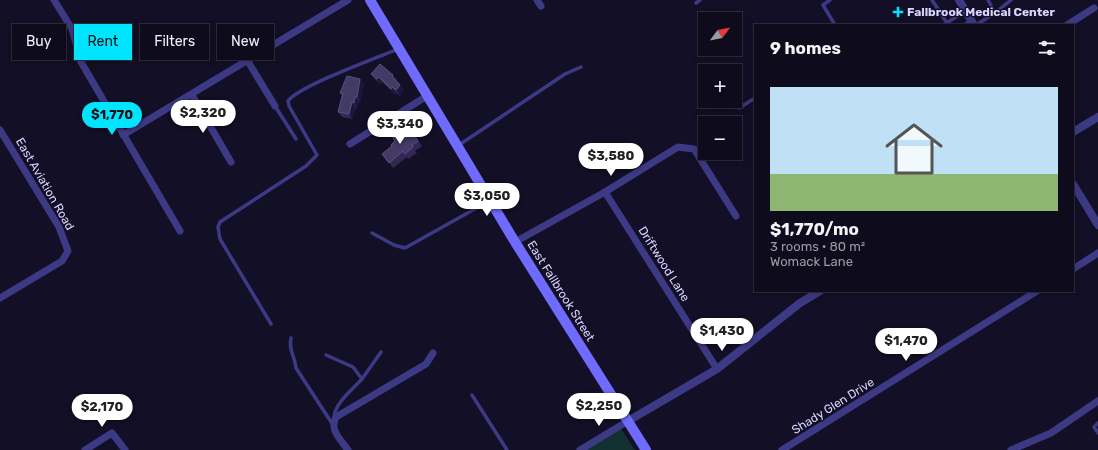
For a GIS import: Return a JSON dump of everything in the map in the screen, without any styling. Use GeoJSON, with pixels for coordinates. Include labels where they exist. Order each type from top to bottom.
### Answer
{"type":"FeatureCollection","features":[{"type":"Feature","properties":{"kind":"main road","name":"East Fallbrook Street"},"geometry":{"type":"LineString","coordinates":[[370,0],[515,242],[646,450]]}},
{"type":"Feature","properties":{"kind":"street"},"geometry":{"type":"LineString","coordinates":[[54,0],[72,29],[81,62],[180,231]]}},
{"type":"Feature","properties":{"kind":"street"},"geometry":{"type":"LineString","coordinates":[[274,44],[348,0]]}},
{"type":"Feature","properties":{"kind":"street"},"geometry":{"type":"LineString","coordinates":[[959,0],[974,23]]}},
{"type":"Feature","properties":{"kind":"street"},"geometry":{"type":"LineString","coordinates":[[1069,24],[1094,8]]}},
{"type":"Feature","properties":{"kind":"street"},"geometry":{"type":"LineString","coordinates":[[123,135],[192,95],[247,60],[275,106]]}},
{"type":"Feature","properties":{"kind":"street"},"geometry":{"type":"LineString","coordinates":[[192,95],[231,162]]}},
{"type":"Feature","properties":{"kind":"street"},"geometry":{"type":"LineString","coordinates":[[350,144],[427,96]]}},
{"type":"Feature","properties":{"kind":"street"},"geometry":{"type":"LineString","coordinates":[[1074,131],[1098,117]]}},
{"type":"Feature","properties":{"kind":"street","name":"East Aviation Road"},"geometry":{"type":"LineString","coordinates":[[0,130],[59,227],[68,251],[62,261],[0,298]]}},
{"type":"Feature","properties":{"kind":"street"},"geometry":{"type":"LineString","coordinates":[[515,242],[605,192],[678,147],[691,147],[694,149],[736,216]]}},
{"type":"Feature","properties":{"kind":"street"},"geometry":{"type":"LineString","coordinates":[[1074,186],[1098,225]]}},
{"type":"Feature","properties":{"kind":"street","name":"Driftwood Lane"},"geometry":{"type":"LineString","coordinates":[[605,192],[717,369]]}},
{"type":"Feature","properties":{"kind":"street"},"geometry":{"type":"LineString","coordinates":[[1074,268],[1098,253]]}},
{"type":"Feature","properties":{"kind":"street"},"geometry":{"type":"LineString","coordinates":[[580,450],[717,369],[800,303],[818,292]]}},
{"type":"Feature","properties":{"kind":"street","name":"Shady Glen Drive"},"geometry":{"type":"LineString","coordinates":[[782,450],[1035,292]]}},
{"type":"Feature","properties":{"kind":"street"},"geometry":{"type":"LineString","coordinates":[[348,450],[334,430],[333,424],[336,417],[426,364],[433,353]]}},
{"type":"Feature","properties":{"kind":"street"},"geometry":{"type":"LineString","coordinates":[[1011,450],[1050,433],[1098,401]]}},
{"type":"Feature","properties":{"kind":"street"},"geometry":{"type":"LineString","coordinates":[[85,450],[112,433],[125,450]]}},
{"type":"Feature","properties":{"kind":"lane"},"geometry":{"type":"LineString","coordinates":[[696,2],[700,0]]}},
{"type":"Feature","properties":{"kind":"lane"},"geometry":{"type":"LineString","coordinates":[[830,0],[823,5],[834,24]]}},
{"type":"Feature","properties":{"kind":"lane"},"geometry":{"type":"LineString","coordinates":[[932,0],[945,24],[966,11]]}},
{"type":"Feature","properties":{"kind":"lane"},"geometry":{"type":"LineString","coordinates":[[988,0],[995,13]]}},
{"type":"Feature","properties":{"kind":"lane"},"geometry":{"type":"LineString","coordinates":[[974,23],[995,13],[1011,0]]}},
{"type":"Feature","properties":{"kind":"lane"},"geometry":{"type":"LineString","coordinates":[[271,324],[220,239],[218,227],[220,222],[306,166],[317,155],[289,106],[288,101],[292,96],[311,86],[399,49]]}},
{"type":"Feature","properties":{"kind":"lane"},"geometry":{"type":"LineString","coordinates":[[457,146],[565,74],[581,67]]}},
{"type":"Feature","properties":{"kind":"lane"},"geometry":{"type":"LineString","coordinates":[[742,106],[754,99]]}},
{"type":"Feature","properties":{"kind":"lane"},"geometry":{"type":"LineString","coordinates":[[275,106],[296,139]]}},
{"type":"Feature","properties":{"kind":"lane"},"geometry":{"type":"LineString","coordinates":[[372,233],[394,245],[405,248],[490,200]]}},
{"type":"Feature","properties":{"kind":"lane"},"geometry":{"type":"LineString","coordinates":[[291,338],[289,345],[295,358],[296,368],[333,424]]}},
{"type":"Feature","properties":{"kind":"lane"},"geometry":{"type":"LineString","coordinates":[[333,424],[334,413],[345,397],[362,379],[381,352]]}},
{"type":"Feature","properties":{"kind":"lane"},"geometry":{"type":"LineString","coordinates":[[326,355],[353,367],[362,379]]}},
{"type":"Feature","properties":{"kind":"lane"},"geometry":{"type":"LineString","coordinates":[[472,395],[507,450]]}},
{"type":"Feature","properties":{"kind":"lane"},"geometry":{"type":"LineString","coordinates":[[1098,423],[1094,426],[1098,433]]}},
{"type":"Feature","properties":{"kind":"green space"},"geometry":{"type":"Polygon","coordinates":[[[620,427],[635,450],[582,450],[620,427]]]}},
{"type":"Feature","properties":{"kind":"building"},"geometry":{"type":"Polygon","coordinates":[[[380,64],[393,75],[392,76],[400,85],[396,90],[392,87],[391,89],[379,77],[377,79],[371,74],[380,64]]]}},
{"type":"Feature","properties":{"kind":"building"},"geometry":{"type":"Polygon","coordinates":[[[347,76],[360,79],[357,97],[355,97],[354,103],[352,102],[349,114],[338,112],[343,93],[340,93],[347,76]]]}},
{"type":"Feature","properties":{"kind":"building"},"geometry":{"type":"Polygon","coordinates":[[[401,130],[404,135],[411,130],[418,141],[412,145],[413,147],[405,154],[403,151],[389,163],[382,154],[392,146],[391,145],[395,141],[392,136],[401,130]]]}},
{"type":"Feature","properties":{"kind":"place","name":"Fallbrook Medical Center"},"geometry":{"type":"Point","coordinates":[898,12]}}]}
